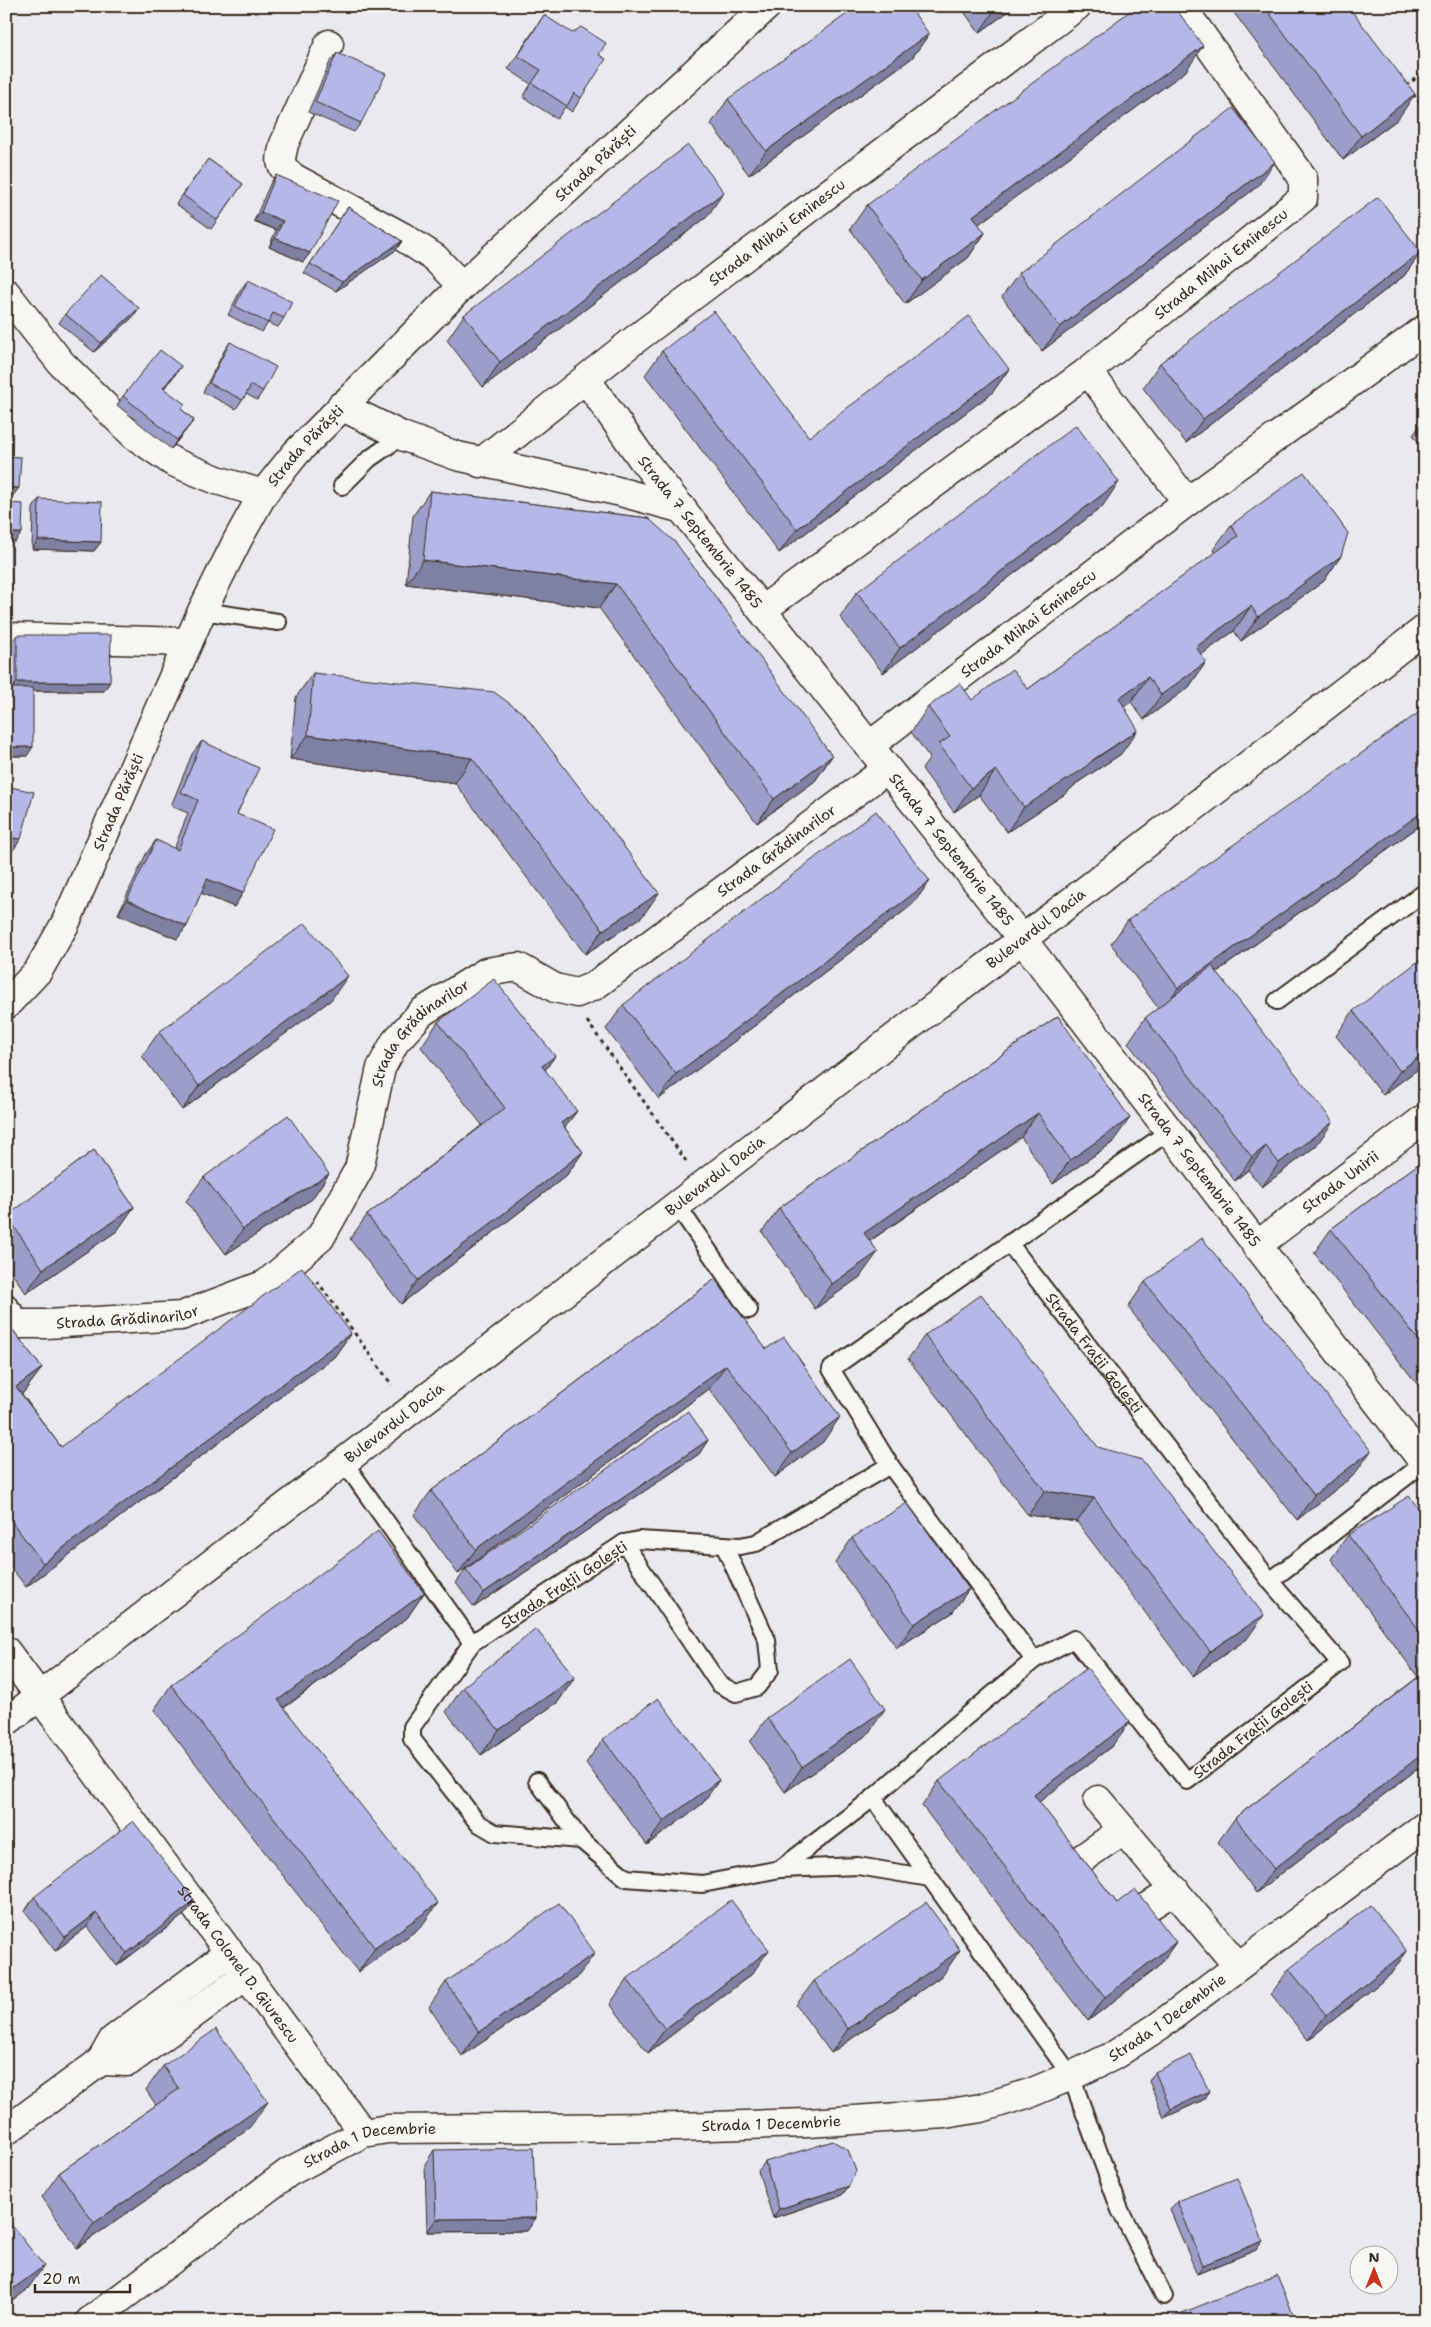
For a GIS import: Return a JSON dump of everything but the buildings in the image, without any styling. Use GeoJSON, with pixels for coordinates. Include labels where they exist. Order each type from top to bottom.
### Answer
{"type":"FeatureCollection","features":[{"type":"Feature","properties":{"kind":"street","name":"Strada Părăști"},"geometry":{"type":"LineString","coordinates":[[6,1005],[38,970],[66,924],[202,611],[263,494],[296,453],[462,286],[767,6]]}},
{"type":"Feature","properties":{"kind":"street","name":"Strada Mihai Eminescu"},"geometry":{"type":"LineString","coordinates":[[480,463],[657,323],[1077,6]]}},
{"type":"Feature","properties":{"kind":"street","name":"Strada Mihai Eminescu"},"geometry":{"type":"LineString","coordinates":[[1088,372],[1303,198],[1303,178],[1181,6]]}},
{"type":"Feature","properties":{"kind":"street"},"geometry":{"type":"LineString","coordinates":[[329,44],[284,144],[280,161],[284,170],[294,178],[403,237],[435,258],[462,286]]}},
{"type":"Feature","properties":{"kind":"street"},"geometry":{"type":"LineString","coordinates":[[6,293],[61,363],[134,435],[173,462],[217,480],[263,494]]}},
{"type":"Feature","properties":{"kind":"street","name":"Strada Mihai Eminescu"},"geometry":{"type":"LineString","coordinates":[[870,746],[1187,502],[1425,329]]}},
{"type":"Feature","properties":{"kind":"street"},"geometry":{"type":"LineString","coordinates":[[762,610],[1088,372],[1187,502]]}},
{"type":"Feature","properties":{"kind":"street","name":"Strada 7 Septembrie 1485"},"geometry":{"type":"LineString","coordinates":[[586,379],[643,460],[1022,939],[1168,1132],[1424,1463]]}},
{"type":"Feature","properties":{"kind":"street"},"geometry":{"type":"LineString","coordinates":[[341,406],[402,436],[480,463],[617,491],[683,510]]}},
{"type":"Feature","properties":{"kind":"street","name":"Bulevardul Dacia"},"geometry":{"type":"LineString","coordinates":[[6,1722],[1425,629]]}},
{"type":"Feature","properties":{"kind":"street"},"geometry":{"type":"LineString","coordinates":[[6,637],[188,642]]}},
{"type":"Feature","properties":{"kind":"street","name":"Strada Grădinarilor"},"geometry":{"type":"LineString","coordinates":[[16,1324],[181,1316],[266,1284],[320,1238],[359,1169],[381,1068],[395,1042],[422,1012],[486,972],[518,967],[555,988],[578,993],[594,986],[887,769]]}},
{"type":"Feature","properties":{"kind":"street","name":"Strada Unirii"},"geometry":{"type":"LineString","coordinates":[[1256,1246],[1425,1118]]}},
{"type":"Feature","properties":{"kind":"street","name":"Strada Colonel D. Giurescu"},"geometry":{"type":"LineString","coordinates":[[6,1651],[364,2132]]}},
{"type":"Feature","properties":{"kind":"street"},"geometry":{"type":"LineString","coordinates":[[1098,1800],[1238,1966]]}},
{"type":"Feature","properties":{"kind":"street","name":"Strada 1 Decembrie"},"geometry":{"type":"LineString","coordinates":[[90,2321],[289,2172],[364,2132],[388,2129],[676,2127],[808,2123],[945,2114],[981,2108],[1030,2093],[1113,2056],[1159,2026],[1425,1826]]}},
{"type":"Feature","properties":{"kind":"street"},"geometry":{"type":"LineString","coordinates":[[1064,1871],[1123,1830]]}},
{"type":"Feature","properties":{"kind":"street"},"geometry":{"type":"LineString","coordinates":[[1127,1920],[1175,1890]]}},
{"type":"Feature","properties":{"kind":"street"},"geometry":{"type":"LineString","coordinates":[[6,2131],[100,2061],[113,2040],[230,1952]]}},
{"type":"Feature","properties":{"kind":"street"},"geometry":{"type":"LineString","coordinates":[[100,2061],[128,2062],[247,1975]]}},
{"type":"Feature","properties":{"kind":"lane"},"geometry":{"type":"LineString","coordinates":[[342,486],[369,458],[402,436]]}},
{"type":"Feature","properties":{"kind":"lane"},"geometry":{"type":"LineString","coordinates":[[202,611],[278,622]]}},
{"type":"Feature","properties":{"kind":"lane"},"geometry":{"type":"LineString","coordinates":[[1278,1001],[1425,892]]}},
{"type":"Feature","properties":{"kind":"lane"},"geometry":{"type":"LineString","coordinates":[[1034,1660],[890,1464],[831,1369],[1168,1132]]}},
{"type":"Feature","properties":{"kind":"lane"},"geometry":{"type":"LineString","coordinates":[[677,1205],[749,1310]]}},
{"type":"Feature","properties":{"kind":"lane","name":"Strada Frații Golești"},"geometry":{"type":"LineString","coordinates":[[537,1781],[581,1840],[626,1878],[702,1884],[780,1869],[873,1798],[944,1735],[1034,1660],[1074,1639],[1187,1781],[1340,1663],[1270,1581],[1009,1243]]}},
{"type":"Feature","properties":{"kind":"lane"},"geometry":{"type":"LineString","coordinates":[[6,1301],[16,1324]]}},
{"type":"Feature","properties":{"kind":"lane"},"geometry":{"type":"LineString","coordinates":[[344,1462],[472,1643],[412,1727],[412,1739],[478,1823],[495,1833],[581,1840]]}},
{"type":"Feature","properties":{"kind":"lane"},"geometry":{"type":"LineString","coordinates":[[1270,1581],[1424,1463]]}},
{"type":"Feature","properties":{"kind":"lane","name":"Strada Frații Golești"},"geometry":{"type":"LineString","coordinates":[[472,1643],[624,1542],[638,1540],[740,1546],[756,1542],[890,1464]]}},
{"type":"Feature","properties":{"kind":"lane"},"geometry":{"type":"LineString","coordinates":[[624,1542],[719,1684],[736,1693],[757,1687],[770,1670],[767,1640],[724,1545]]}},
{"type":"Feature","properties":{"kind":"lane"},"geometry":{"type":"LineString","coordinates":[[873,1798],[1071,2076],[1120,2210],[1164,2296]]}},
{"type":"Feature","properties":{"kind":"lane"},"geometry":{"type":"LineString","coordinates":[[780,1869],[858,1866],[930,1878]]}},
{"type":"Feature","properties":{"kind":"path"},"geometry":{"type":"LineString","coordinates":[[1406,86],[1425,71]]}},
{"type":"Feature","properties":{"kind":"path"},"geometry":{"type":"LineString","coordinates":[[1401,78],[1425,109]]}},
{"type":"Feature","properties":{"kind":"path"},"geometry":{"type":"LineString","coordinates":[[565,990],[703,1185]]}},
{"type":"Feature","properties":{"kind":"path"},"geometry":{"type":"LineString","coordinates":[[300,1256],[410,1410]]}}]}
